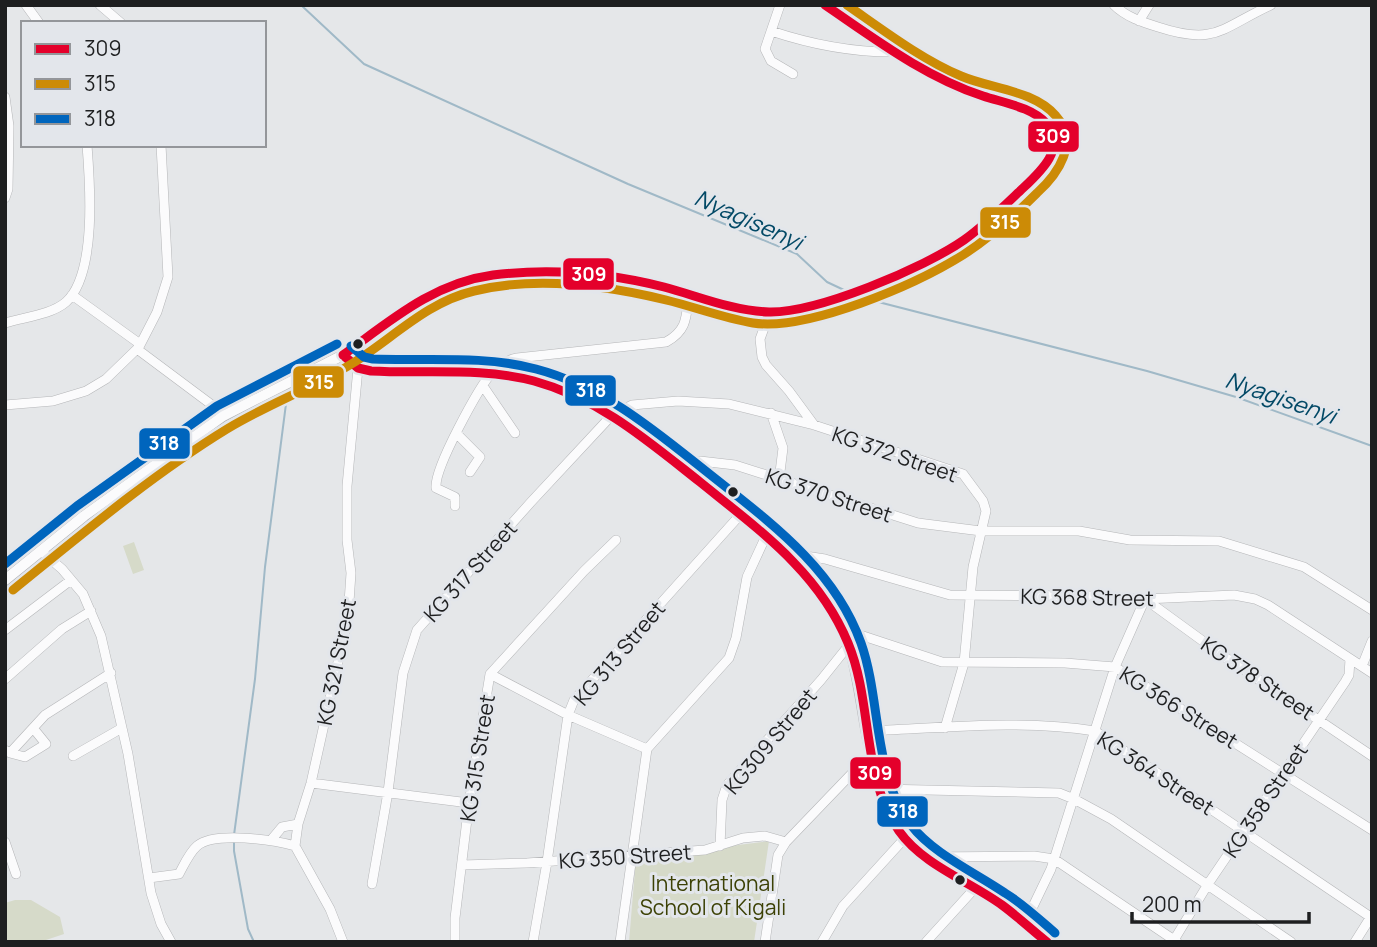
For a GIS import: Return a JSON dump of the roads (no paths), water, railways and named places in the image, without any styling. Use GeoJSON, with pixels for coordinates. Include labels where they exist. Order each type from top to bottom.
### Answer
{"type":"FeatureCollection","features":[{"type":"Feature","properties":{"kind":"main road"},"geometry":{"type":"LineString","coordinates":[[5,580],[84,516],[223,416],[343,355],[358,369],[385,372],[492,372],[562,391],[612,415],[677,464],[786,553],[822,592],[849,645],[860,685],[871,758],[888,812],[904,839],[926,857],[1025,923],[1047,942]]}},
{"type":"Feature","properties":{"kind":"street"},"geometry":{"type":"LineString","coordinates":[[26,5],[38,21]]}},
{"type":"Feature","properties":{"kind":"street"},"geometry":{"type":"LineString","coordinates":[[100,5],[119,21]]}},
{"type":"Feature","properties":{"kind":"street"},"geometry":{"type":"LineString","coordinates":[[780,5],[765,48],[767,57],[793,74]]}},
{"type":"Feature","properties":{"kind":"street"},"geometry":{"type":"LineString","coordinates":[[343,355],[427,296],[447,286],[482,277],[528,271],[627,280],[769,312],[805,308],[931,258],[959,243],[1017,195],[1045,167],[1053,155],[1054,133],[1042,118],[1032,112],[955,87],[894,52],[825,5]]}},
{"type":"Feature","properties":{"kind":"street"},"geometry":{"type":"LineString","coordinates":[[1114,5],[1139,21],[1178,34],[1209,36],[1271,5]]}},
{"type":"Feature","properties":{"kind":"street"},"geometry":{"type":"LineString","coordinates":[[1139,21],[1149,5]]}},
{"type":"Feature","properties":{"kind":"street"},"geometry":{"type":"LineString","coordinates":[[771,31],[835,48],[894,52]]}},
{"type":"Feature","properties":{"kind":"street"},"geometry":{"type":"LineString","coordinates":[[5,97],[9,126],[8,190],[5,198]]}},
{"type":"Feature","properties":{"kind":"street"},"geometry":{"type":"LineString","coordinates":[[5,323],[58,307],[72,295],[84,264],[91,206],[88,147]]}},
{"type":"Feature","properties":{"kind":"street"},"geometry":{"type":"LineString","coordinates":[[5,405],[53,401],[86,391],[106,379],[138,346],[157,312],[168,277],[161,147]]}},
{"type":"Feature","properties":{"kind":"street"},"geometry":{"type":"LineString","coordinates":[[454,506],[455,497],[436,488],[439,470],[492,372],[510,359],[666,342],[682,330],[689,294]]}},
{"type":"Feature","properties":{"kind":"street"},"geometry":{"type":"LineString","coordinates":[[72,295],[223,416]]}},
{"type":"Feature","properties":{"kind":"street"},"geometry":{"type":"LineString","coordinates":[[769,312],[760,339],[762,356],[814,425]]}},
{"type":"Feature","properties":{"kind":"street","name":"KG 321 Street"},"geometry":{"type":"LineString","coordinates":[[295,846],[348,617],[351,573],[347,540],[347,486],[358,369]]}},
{"type":"Feature","properties":{"kind":"street"},"geometry":{"type":"LineString","coordinates":[[483,386],[515,433]]}},
{"type":"Feature","properties":{"kind":"street","name":"KG 372 Street"},"geometry":{"type":"LineString","coordinates":[[612,415],[637,404],[678,401],[729,404],[814,425],[959,472],[983,501],[986,511],[973,567],[964,663],[945,728]]}},
{"type":"Feature","properties":{"kind":"street"},"geometry":{"type":"LineString","coordinates":[[771,413],[783,449],[779,480]]}},
{"type":"Feature","properties":{"kind":"street","name":"KG 317 Street"},"geometry":{"type":"LineString","coordinates":[[372,884],[388,792],[403,673],[417,630],[612,415]]}},
{"type":"Feature","properties":{"kind":"street"},"geometry":{"type":"LineString","coordinates":[[457,434],[480,457],[470,472]]}},
{"type":"Feature","properties":{"kind":"street","name":"KG 370 Street"},"geometry":{"type":"LineString","coordinates":[[677,464],[715,462],[735,465],[926,525],[981,531],[1079,531],[1130,541],[1215,541],[1304,567],[1372,610]]}},
{"type":"Feature","properties":{"kind":"street","name":"KG 313 Street"},"geometry":{"type":"LineString","coordinates":[[533,942],[569,715],[575,700],[740,515]]}},
{"type":"Feature","properties":{"kind":"street"},"geometry":{"type":"LineString","coordinates":[[620,942],[647,749],[729,658],[736,638],[747,577],[766,536]]}},
{"type":"Feature","properties":{"kind":"street","name":"KG 315 Street"},"geometry":{"type":"LineString","coordinates":[[455,942],[455,918],[469,803],[490,674],[616,540]]}},
{"type":"Feature","properties":{"kind":"street"},"geometry":{"type":"LineString","coordinates":[[41,551],[83,594],[92,611],[111,673],[128,754],[153,902],[171,942]]}},
{"type":"Feature","properties":{"kind":"street","name":"KG 368 Street"},"geometry":{"type":"LineString","coordinates":[[786,553],[825,559],[934,592],[971,596],[1145,598],[1234,595],[1255,599],[1372,673]]}},
{"type":"Feature","properties":{"kind":"street"},"geometry":{"type":"LineString","coordinates":[[5,630],[71,580]]}},
{"type":"Feature","properties":{"kind":"street"},"geometry":{"type":"LineString","coordinates":[[1025,923],[1054,859],[1115,667],[1145,598]]}},
{"type":"Feature","properties":{"kind":"street","name":"KG 378 Street"},"geometry":{"type":"LineString","coordinates":[[1145,598],[1222,655],[1372,756]]}},
{"type":"Feature","properties":{"kind":"street"},"geometry":{"type":"LineString","coordinates":[[5,679],[62,629],[92,611]]}},
{"type":"Feature","properties":{"kind":"street","name":"KG 366 Street"},"geometry":{"type":"LineString","coordinates":[[842,629],[942,662],[1065,663],[1115,667],[1372,830]]}},
{"type":"Feature","properties":{"kind":"street"},"geometry":{"type":"LineString","coordinates":[[1362,666],[1372,642]]}},
{"type":"Feature","properties":{"kind":"street","name":"KG309 Street"},"geometry":{"type":"LineString","coordinates":[[720,846],[722,800],[727,785],[849,645]]}},
{"type":"Feature","properties":{"kind":"street","name":"KG 358 Street"},"geometry":{"type":"LineString","coordinates":[[1175,941],[1209,884],[1345,682],[1349,675],[1350,659]]}},
{"type":"Feature","properties":{"kind":"street"},"geometry":{"type":"LineString","coordinates":[[33,728],[46,744],[25,757],[8,752],[45,715],[111,673]]}},
{"type":"Feature","properties":{"kind":"street"},"geometry":{"type":"LineString","coordinates":[[490,674],[569,715],[647,749]]}},
{"type":"Feature","properties":{"kind":"street","name":"KG 364 Street"},"geometry":{"type":"LineString","coordinates":[[867,731],[1040,727],[1095,731],[1372,916]]}},
{"type":"Feature","properties":{"kind":"street"},"geometry":{"type":"LineString","coordinates":[[73,756],[122,728]]}},
{"type":"Feature","properties":{"kind":"street"},"geometry":{"type":"LineString","coordinates":[[765,942],[778,855],[786,842],[858,767],[871,758]]}},
{"type":"Feature","properties":{"kind":"street"},"geometry":{"type":"LineString","coordinates":[[311,783],[469,803]]}},
{"type":"Feature","properties":{"kind":"street"},"geometry":{"type":"LineString","coordinates":[[880,789],[1059,793],[1111,819],[1291,942]]}},
{"type":"Feature","properties":{"kind":"street"},"geometry":{"type":"LineString","coordinates":[[272,839],[282,827],[298,824]]}},
{"type":"Feature","properties":{"kind":"street","name":"KG 350 Street"},"geometry":{"type":"LineString","coordinates":[[462,865],[547,862],[705,850],[743,838],[765,836],[786,842]]}},
{"type":"Feature","properties":{"kind":"street"},"geometry":{"type":"LineString","coordinates":[[149,878],[179,874],[195,847],[216,838],[272,839],[295,846],[330,909],[343,942]]}},
{"type":"Feature","properties":{"kind":"street"},"geometry":{"type":"LineString","coordinates":[[822,942],[843,906],[904,839]]}},
{"type":"Feature","properties":{"kind":"street"},"geometry":{"type":"LineString","coordinates":[[5,842],[16,874]]}},
{"type":"Feature","properties":{"kind":"street"},"geometry":{"type":"LineString","coordinates":[[926,857],[1034,856],[1054,859],[1175,941]]}},
{"type":"Feature","properties":{"kind":"street"},"geometry":{"type":"LineString","coordinates":[[926,942],[975,888]]}},
{"type":"Feature","properties":{"kind":"street"},"geometry":{"type":"LineString","coordinates":[[1355,942],[1372,916]]}},
{"type":"Feature","properties":{"kind":"waterway","name":"Nyagisenyi"},"geometry":{"type":"LineString","coordinates":[[301,5],[364,64],[628,184],[797,254],[827,282],[844,290]]}},
{"type":"Feature","properties":{"kind":"waterway","name":"Nyagisenyi"},"geometry":{"type":"LineString","coordinates":[[855,296],[1147,371],[1236,397],[1372,446]]}},
{"type":"Feature","properties":{"kind":"waterway"},"geometry":{"type":"LineString","coordinates":[[234,835],[255,679],[265,567],[287,396]]}},
{"type":"Feature","properties":{"kind":"waterway"},"geometry":{"type":"LineString","coordinates":[[234,840],[248,929],[254,942]]}},
{"type":"Feature","properties":{"kind":"park label","name":"International School of Kigali"},"geometry":{"type":"Point","coordinates":[713,895]}}]}
